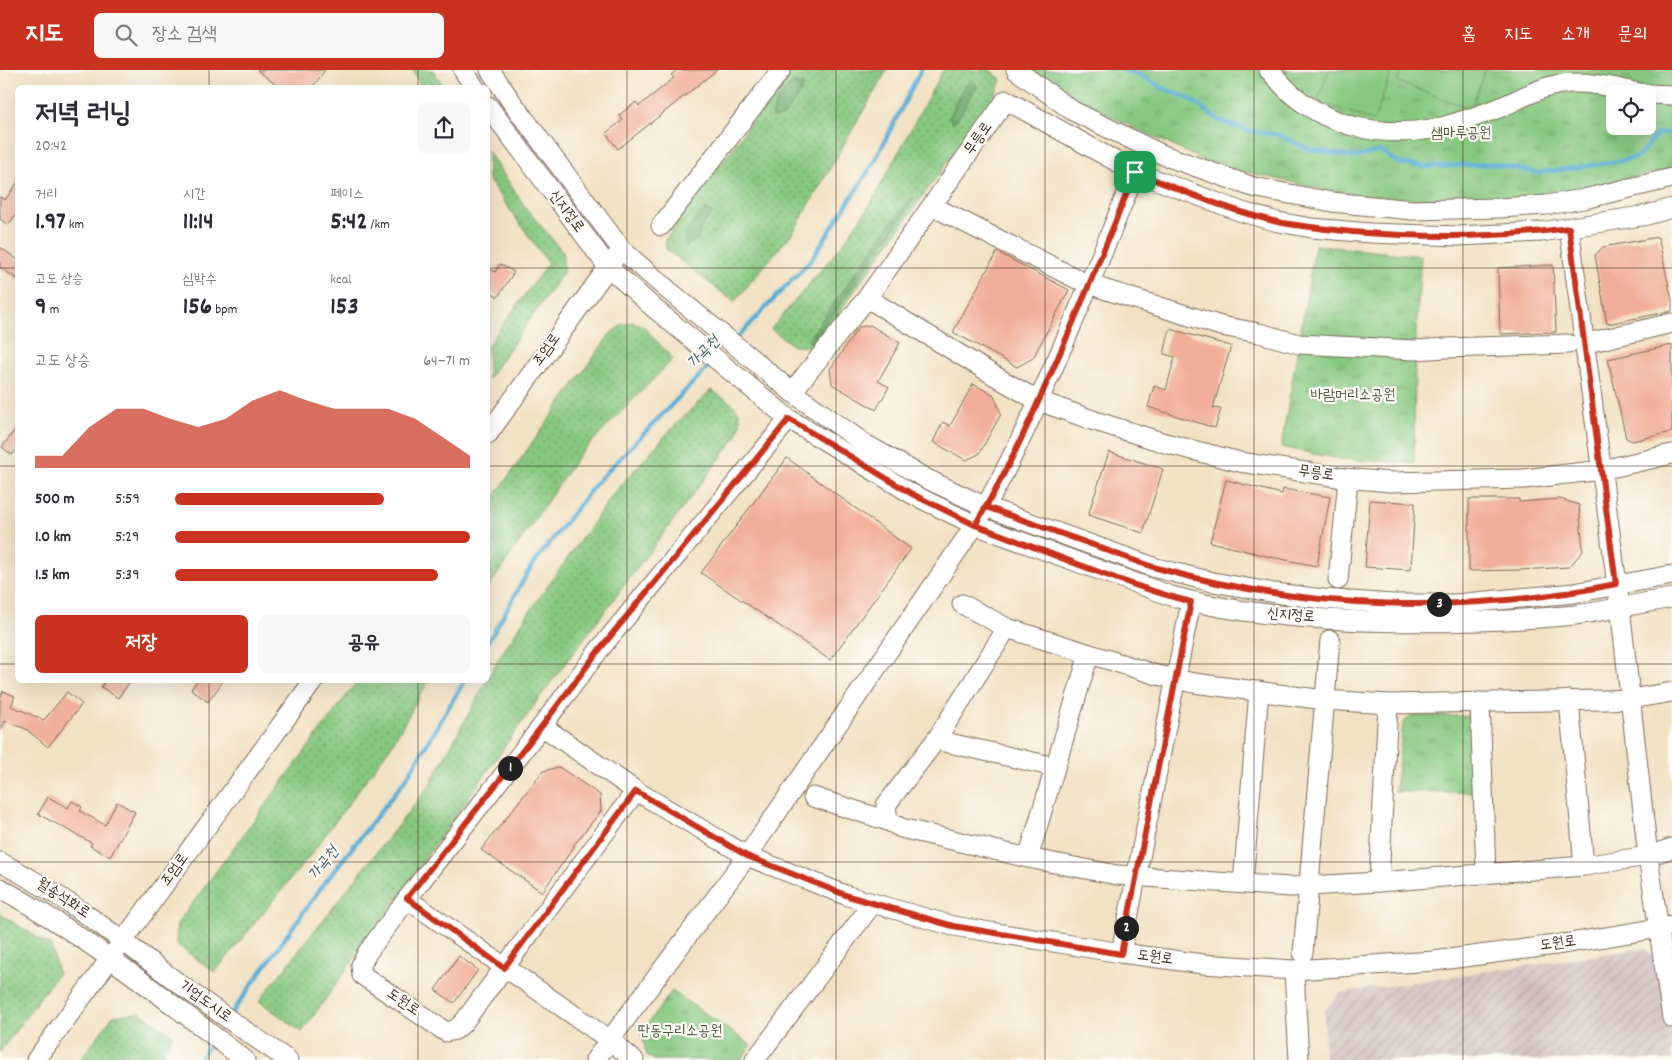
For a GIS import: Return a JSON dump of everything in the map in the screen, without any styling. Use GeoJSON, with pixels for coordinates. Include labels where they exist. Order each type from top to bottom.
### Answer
{"type":"FeatureCollection","features":[{"type":"Feature","properties":{"kind":"street"},"geometry":{"type":"LineString","coordinates":[[463,70],[473,85]]}},
{"type":"Feature","properties":{"kind":"street","name":"신지정로"},"geometry":{"type":"LineString","coordinates":[[490,70],[510,101],[622,250],[792,392],[865,444],[925,478],[986,507],[1156,568],[1213,582],[1323,599],[1393,604],[1455,604],[1574,593],[1616,584]]}},
{"type":"Feature","properties":{"kind":"street"},"geometry":{"type":"LineString","coordinates":[[661,226],[781,70]]}},
{"type":"Feature","properties":{"kind":"street"},"geometry":{"type":"LineString","coordinates":[[1016,70],[1073,111],[1163,155],[1253,187],[1332,202],[1412,210],[1546,205],[1584,199],[1672,178]]}},
{"type":"Feature","properties":{"kind":"street"},"geometry":{"type":"LineString","coordinates":[[1269,70],[1292,95],[1328,118],[1361,129],[1391,132],[1434,129],[1492,111],[1541,90],[1561,84],[1587,84],[1606,87]]}},
{"type":"Feature","properties":{"kind":"street"},"geometry":{"type":"LineString","coordinates":[[1656,94],[1672,95]]}},
{"type":"Feature","properties":{"kind":"street","name":"무릉로"},"geometry":{"type":"LineString","coordinates":[[792,392],[867,298],[1006,100],[1135,172],[1242,212],[1278,222],[1312,228],[1378,234],[1458,236],[1541,232],[1647,215],[1672,208]]}},
{"type":"Feature","properties":{"kind":"street","name":"신지정로"},"geometry":{"type":"LineString","coordinates":[[490,109],[608,267],[655,310],[789,419],[912,494],[975,525],[1170,596],[1191,602],[1262,614],[1310,618],[1458,623],[1577,615],[1672,598]]}},
{"type":"Feature","properties":{"kind":"street"},"geometry":{"type":"LineString","coordinates":[[595,1060],[747,856],[986,507],[1039,401],[1111,236],[1135,172]]}},
{"type":"Feature","properties":{"kind":"street"},"geometry":{"type":"LineString","coordinates":[[940,210],[1077,279]]}},
{"type":"Feature","properties":{"kind":"street"},"geometry":{"type":"LineString","coordinates":[[1569,228],[1620,607],[1648,856],[1665,927],[1672,1018]]}},
{"type":"Feature","properties":{"kind":"street","name":"조엄로"},"geometry":{"type":"LineString","coordinates":[[490,431],[622,250]]}},
{"type":"Feature","properties":{"kind":"street"},"geometry":{"type":"LineString","coordinates":[[1100,288],[1221,326],[1298,344],[1415,350],[1568,344]]}},
{"type":"Feature","properties":{"kind":"street","name":"무릉로"},"geometry":{"type":"LineString","coordinates":[[867,298],[1039,401],[1095,422],[1240,462],[1344,478],[1391,482],[1524,479],[1602,470],[1672,454]]}},
{"type":"Feature","properties":{"kind":"street"},"geometry":{"type":"LineString","coordinates":[[1596,341],[1672,323]]}},
{"type":"Feature","properties":{"kind":"street","name":"도원로"},"geometry":{"type":"LineString","coordinates":[[636,791],[463,1023],[455,1030],[446,1032],[362,975],[361,965],[366,953],[407,898],[599,650],[789,419]]}},
{"type":"Feature","properties":{"kind":"street"},"geometry":{"type":"LineString","coordinates":[[1338,580],[1347,490]]}},
{"type":"Feature","properties":{"kind":"street"},"geometry":{"type":"LineString","coordinates":[[1616,584],[1672,575]]}},
{"type":"Feature","properties":{"kind":"street"},"geometry":{"type":"LineString","coordinates":[[1121,954],[1191,602]]}},
{"type":"Feature","properties":{"kind":"street"},"geometry":{"type":"LineString","coordinates":[[962,604],[1007,628],[1176,680],[1319,699],[1388,704],[1631,699],[1672,692]]}},
{"type":"Feature","properties":{"kind":"street"},"geometry":{"type":"LineString","coordinates":[[888,820],[886,805],[936,740],[1007,628]]}},
{"type":"Feature","properties":{"kind":"street"},"geometry":{"type":"LineString","coordinates":[[1303,953],[1309,885],[1319,699],[1330,640]]}},
{"type":"Feature","properties":{"kind":"street"},"geometry":{"type":"LineString","coordinates":[[1028,858],[1089,654]]}},
{"type":"Feature","properties":{"kind":"street","name":"조엄로"},"geometry":{"type":"LineString","coordinates":[[36,1060],[312,683]]}},
{"type":"Feature","properties":{"kind":"street"},"geometry":{"type":"LineString","coordinates":[[1243,883],[1259,691]]}},
{"type":"Feature","properties":{"kind":"street"},"geometry":{"type":"LineString","coordinates":[[1569,700],[1584,866]]}},
{"type":"Feature","properties":{"kind":"street"},"geometry":{"type":"LineString","coordinates":[[1480,702],[1486,874]]}},
{"type":"Feature","properties":{"kind":"street"},"geometry":{"type":"LineString","coordinates":[[1379,882],[1388,704]]}},
{"type":"Feature","properties":{"kind":"street","name":"도원로"},"geometry":{"type":"LineString","coordinates":[[542,726],[636,791],[747,856],[848,896],[953,926],[1121,954],[1203,964],[1294,970],[1434,961],[1563,944],[1665,927]]}},
{"type":"Feature","properties":{"kind":"street"},"geometry":{"type":"LineString","coordinates":[[936,740],[1055,767]]}},
{"type":"Feature","properties":{"kind":"street"},"geometry":{"type":"LineString","coordinates":[[813,797],[888,820],[901,828],[1028,858],[1117,875],[1290,887],[1584,866],[1648,856],[1672,848]]}},
{"type":"Feature","properties":{"kind":"street","name":"월송석화로"},"geometry":{"type":"LineString","coordinates":[[0,862],[31,878],[124,941]]}},
{"type":"Feature","properties":{"kind":"street","name":"월송석화로"},"geometry":{"type":"LineString","coordinates":[[0,888],[22,900],[110,959]]}},
{"type":"Feature","properties":{"kind":"street"},"geometry":{"type":"LineString","coordinates":[[407,898],[610,1041],[634,1060]]}},
{"type":"Feature","properties":{"kind":"street"},"geometry":{"type":"LineString","coordinates":[[755,1060],[873,903]]}},
{"type":"Feature","properties":{"kind":"street","name":"기업도시로"},"geometry":{"type":"LineString","coordinates":[[124,941],[288,1060]]}},
{"type":"Feature","properties":{"kind":"street","name":"기업도시로"},"geometry":{"type":"LineString","coordinates":[[110,959],[243,1059]]}},
{"type":"Feature","properties":{"kind":"street"},"geometry":{"type":"LineString","coordinates":[[1294,970],[1299,1060]]}},
{"type":"Feature","properties":{"kind":"shaded area"},"geometry":{"type":"Polygon","coordinates":[[[1645,948],[1663,968],[1672,1033],[1672,1060],[1325,1060],[1324,1012],[1340,993],[1645,948]]]}},
{"type":"Feature","properties":{"kind":"green space"},"geometry":{"type":"Polygon","coordinates":[[[413,70],[433,70],[443,85],[420,85],[413,70]]]}},
{"type":"Feature","properties":{"kind":"green space"},"geometry":{"type":"Polygon","coordinates":[[[790,70],[887,70],[794,231],[734,302],[666,249],[665,240],[790,70]]]}},
{"type":"Feature","properties":{"kind":"green space"},"geometry":{"type":"Polygon","coordinates":[[[943,70],[990,70],[1001,79],[995,96],[814,347],[793,346],[771,329],[842,245],[871,203],[943,70]]]}},
{"type":"Feature","properties":{"kind":"green space","name":"샘마루공원"},"geometry":{"type":"Polygon","coordinates":[[[1024,70],[1672,70],[1672,169],[1567,192],[1507,199],[1419,200],[1339,193],[1211,164],[1060,92],[1024,70]]]}},
{"type":"Feature","properties":{"kind":"green space"},"geometry":{"type":"Polygon","coordinates":[[[1329,70],[1392,70],[1374,121],[1318,101],[1329,70]]]}},
{"type":"Feature","properties":{"kind":"green space"},"geometry":{"type":"Polygon","coordinates":[[[1402,70],[1485,70],[1471,109],[1398,82],[1402,70]]]}},
{"type":"Feature","properties":{"kind":"green space"},"geometry":{"type":"Polygon","coordinates":[[[972,78],[977,87],[953,123],[949,118],[961,92],[972,78]]]}},
{"type":"Feature","properties":{"kind":"green space"},"geometry":{"type":"Polygon","coordinates":[[[793,82],[804,86],[783,116],[772,118],[776,103],[793,82]]]}},
{"type":"Feature","properties":{"kind":"green space"},"geometry":{"type":"Polygon","coordinates":[[[490,154],[526,208],[563,252],[563,273],[490,376],[490,342],[548,263],[490,182],[490,154]]]}},
{"type":"Feature","properties":{"kind":"green space"},"geometry":{"type":"Polygon","coordinates":[[[913,197],[910,206],[813,342],[808,342],[900,211],[913,197]]]}},
{"type":"Feature","properties":{"kind":"green space"},"geometry":{"type":"Polygon","coordinates":[[[704,209],[712,213],[700,228],[698,239],[685,247],[685,234],[704,209]]]}},
{"type":"Feature","properties":{"kind":"green space","name":"바람머리소공원"},"geometry":{"type":"Polygon","coordinates":[[[1314,245],[1421,256],[1415,350],[1414,463],[1340,459],[1281,447],[1314,245]]]}},
{"type":"Feature","properties":{"kind":"green space"},"geometry":{"type":"Polygon","coordinates":[[[630,322],[642,325],[673,359],[579,455],[490,585],[490,502],[610,334],[622,325],[630,322]]]}},
{"type":"Feature","properties":{"kind":"green space"},"geometry":{"type":"Polygon","coordinates":[[[711,390],[731,403],[739,412],[740,426],[737,436],[543,693],[302,1032],[259,1001],[429,786],[485,683],[490,683],[490,674],[499,658],[527,615],[614,493],[673,427],[711,390]]]}},
{"type":"Feature","properties":{"kind":"green space"},"geometry":{"type":"Polygon","coordinates":[[[356,683],[427,683],[391,746],[312,853],[215,972],[176,943],[177,924],[356,683]]]}},
{"type":"Feature","properties":{"kind":"green space"},"geometry":{"type":"Polygon","coordinates":[[[1410,716],[1469,716],[1475,723],[1476,792],[1395,792],[1403,723],[1410,716]]]}},
{"type":"Feature","properties":{"kind":"green space"},"geometry":{"type":"Polygon","coordinates":[[[0,914],[51,946],[58,973],[0,1052],[0,914]]]}},
{"type":"Feature","properties":{"kind":"green space","name":"딴동구리소공원"},"geometry":{"type":"Polygon","coordinates":[[[672,991],[751,1045],[741,1060],[654,1060],[647,1055],[641,1033],[672,991]]]}},
{"type":"Feature","properties":{"kind":"green space"},"geometry":{"type":"Polygon","coordinates":[[[139,1012],[173,1035],[159,1060],[80,1060],[113,1016],[139,1012]]]}},
{"type":"Feature","properties":{"kind":"building"},"geometry":{"type":"Polygon","coordinates":[[[257,70],[325,70],[314,85],[276,85],[257,70]]]}},
{"type":"Feature","properties":{"kind":"building"},"geometry":{"type":"Polygon","coordinates":[[[677,70],[717,70],[618,149],[606,133],[623,120],[619,115],[636,102],[639,106],[674,78],[671,75],[677,70]]]}},
{"type":"Feature","properties":{"kind":"building"},"geometry":{"type":"Polygon","coordinates":[[[15,186],[15,216],[8,225],[0,219],[0,197],[5,200],[15,186]]]}},
{"type":"Feature","properties":{"kind":"building"},"geometry":{"type":"Polygon","coordinates":[[[1658,237],[1672,300],[1672,311],[1607,324],[1595,255],[1603,247],[1658,237]]]}},
{"type":"Feature","properties":{"kind":"building"},"geometry":{"type":"Polygon","coordinates":[[[0,247],[15,258],[15,278],[0,267],[0,247]]]}},
{"type":"Feature","properties":{"kind":"building"},"geometry":{"type":"Polygon","coordinates":[[[997,252],[1069,290],[1033,358],[1017,367],[953,332],[997,252]]]}},
{"type":"Feature","properties":{"kind":"building"},"geometry":{"type":"Polygon","coordinates":[[[500,264],[514,272],[498,297],[490,291],[490,268],[495,272],[500,264]]]}},
{"type":"Feature","properties":{"kind":"building"},"geometry":{"type":"Polygon","coordinates":[[[1553,265],[1556,332],[1500,334],[1498,268],[1553,265]]]}},
{"type":"Feature","properties":{"kind":"building"},"geometry":{"type":"Polygon","coordinates":[[[870,325],[900,343],[878,381],[889,387],[876,410],[832,384],[830,369],[859,327],[870,325]]]}},
{"type":"Feature","properties":{"kind":"building"},"geometry":{"type":"Polygon","coordinates":[[[1170,329],[1231,346],[1213,408],[1221,409],[1215,428],[1148,407],[1154,386],[1166,390],[1175,357],[1164,354],[1170,329]]]}},
{"type":"Feature","properties":{"kind":"building"},"geometry":{"type":"Polygon","coordinates":[[[1672,345],[1672,432],[1632,441],[1626,438],[1608,359],[1672,345]]]}},
{"type":"Feature","properties":{"kind":"building"},"geometry":{"type":"Polygon","coordinates":[[[973,384],[994,395],[1001,414],[979,454],[966,460],[933,442],[943,422],[950,426],[973,384]]]}},
{"type":"Feature","properties":{"kind":"building"},"geometry":{"type":"Polygon","coordinates":[[[15,430],[15,452],[12,455],[2,447],[15,430]]]}},
{"type":"Feature","properties":{"kind":"building"},"geometry":{"type":"Polygon","coordinates":[[[1109,452],[1163,469],[1143,533],[1088,515],[1109,452]]]}},
{"type":"Feature","properties":{"kind":"building"},"geometry":{"type":"Polygon","coordinates":[[[787,458],[911,549],[830,660],[701,573],[787,458]]]}},
{"type":"Feature","properties":{"kind":"building"},"geometry":{"type":"Polygon","coordinates":[[[1226,480],[1282,494],[1283,489],[1330,497],[1317,566],[1210,542],[1226,480]]]}},
{"type":"Feature","properties":{"kind":"building"},"geometry":{"type":"Polygon","coordinates":[[[1469,499],[1519,499],[1519,502],[1560,499],[1579,505],[1583,551],[1569,567],[1469,571],[1469,499]]]}},
{"type":"Feature","properties":{"kind":"building"},"geometry":{"type":"Polygon","coordinates":[[[1370,500],[1415,503],[1411,570],[1365,567],[1370,500]]]}},
{"type":"Feature","properties":{"kind":"building"},"geometry":{"type":"Polygon","coordinates":[[[104,683],[129,683],[118,698],[101,687],[104,683]]]}},
{"type":"Feature","properties":{"kind":"building"},"geometry":{"type":"Polygon","coordinates":[[[196,683],[222,683],[208,702],[191,689],[196,683]]]}},
{"type":"Feature","properties":{"kind":"building"},"geometry":{"type":"Polygon","coordinates":[[[3,691],[15,696],[11,706],[44,720],[67,692],[82,704],[48,747],[26,729],[5,721],[0,732],[0,699],[3,691]]]}},
{"type":"Feature","properties":{"kind":"building"},"geometry":{"type":"Polygon","coordinates":[[[559,767],[600,795],[601,811],[573,846],[542,892],[481,850],[543,771],[559,767]]]}},
{"type":"Feature","properties":{"kind":"building"},"geometry":{"type":"Polygon","coordinates":[[[48,797],[68,808],[72,801],[82,807],[80,811],[105,825],[117,802],[135,812],[110,857],[90,846],[92,843],[38,814],[48,797]]]}},
{"type":"Feature","properties":{"kind":"building"},"geometry":{"type":"Polygon","coordinates":[[[459,956],[478,970],[454,1003],[435,990],[459,956]]]}},
{"type":"Feature","properties":{"kind":"waterway","name":"가곡천"},"geometry":{"type":"LineString","coordinates":[[736,339],[811,260],[873,164],[921,70]]}},
{"type":"Feature","properties":{"kind":"waterway"},"geometry":{"type":"LineString","coordinates":[[1123,70],[1141,76],[1165,89],[1188,98],[1220,121],[1250,131],[1279,135],[1308,149],[1355,157],[1380,151],[1399,163],[1424,167],[1495,164],[1538,173],[1638,157],[1658,133],[1672,133]]}},
{"type":"Feature","properties":{"kind":"waterway","name":"가곡천"},"geometry":{"type":"LineString","coordinates":[[490,639],[531,567],[597,482],[713,362]]}},
{"type":"Feature","properties":{"kind":"waterway","name":"가곡천"},"geometry":{"type":"LineString","coordinates":[[231,1014],[320,889],[406,779],[463,683]]}},
{"type":"Feature","properties":{"kind":"waterway","name":"가곡천"},"geometry":{"type":"LineString","coordinates":[[199,1060],[212,1041]]}},
{"type":"Feature","properties":{"kind":"route"},"geometry":{"type":"LineString","coordinates":[[1135,172],[1111,236],[1039,401],[986,507],[975,525],[912,494],[789,419],[599,650],[407,898],[504,968],[636,791],[747,856],[848,896],[953,926],[1121,954],[1191,602],[1112,576],[975,525],[986,507],[1156,568],[1213,582],[1323,599],[1393,604],[1455,604],[1574,593],[1616,584],[1569,228],[1541,232],[1458,236],[1404,235],[1312,228],[1278,222],[1242,212],[1135,172]]}}]}
